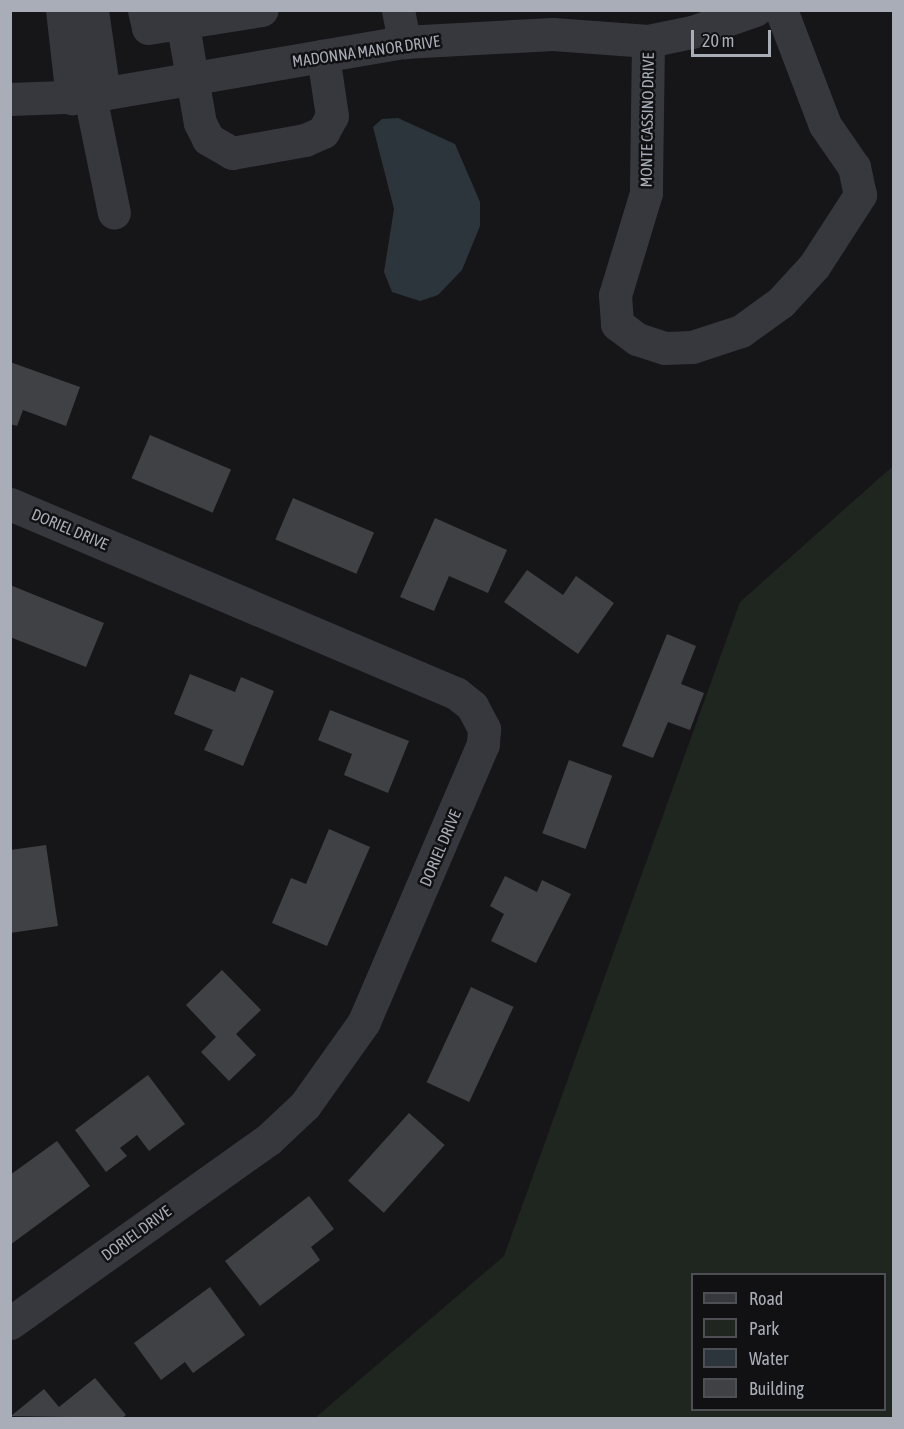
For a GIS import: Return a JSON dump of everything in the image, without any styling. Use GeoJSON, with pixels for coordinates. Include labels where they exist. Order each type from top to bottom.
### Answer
{"type":"FeatureCollection","features":[{"type":"Feature","properties":{"kind":"street"},"geometry":{"type":"LineString","coordinates":[[62,10],[89,96],[114,213]]}},
{"type":"Feature","properties":{"kind":"street"},"geometry":{"type":"LineString","coordinates":[[89,96],[92,10]]}},
{"type":"Feature","properties":{"kind":"street"},"geometry":{"type":"LineString","coordinates":[[144,10],[148,28],[183,26],[262,10]]}},
{"type":"Feature","properties":{"kind":"street","name":"MADONNA MANOR DRIVE"},"geometry":{"type":"LineString","coordinates":[[10,99],[89,96],[323,56],[401,26],[648,41],[692,32],[755,10]]}},
{"type":"Feature","properties":{"kind":"street","name":"MONTE CASSINO DRIVE"},"geometry":{"type":"LineString","coordinates":[[648,41],[646,193],[615,295],[617,324],[637,339],[665,348],[692,346],[741,331],[781,302],[814,266],[860,195],[855,166],[825,125],[781,10]]}},
{"type":"Feature","properties":{"kind":"street"},"geometry":{"type":"LineString","coordinates":[[183,26],[191,79],[208,139],[226,151],[243,151],[305,140],[323,132],[332,116],[323,56]]}},
{"type":"Feature","properties":{"kind":"street","name":"DORIEL DRIVE"},"geometry":{"type":"LineString","coordinates":[[10,504],[456,693],[472,706],[484,729],[483,744],[369,1012],[347,1052],[305,1105],[268,1139],[10,1323]]}},
{"type":"Feature","properties":{"kind":"green space"},"geometry":{"type":"Polygon","coordinates":[[[893,466],[893,1418],[315,1418],[504,1256],[740,602],[893,466]]]}},
{"type":"Feature","properties":{"kind":"water"},"geometry":{"type":"Polygon","coordinates":[[[398,118],[455,144],[480,202],[480,226],[462,270],[438,295],[420,301],[392,292],[384,272],[394,209],[373,127],[382,119],[398,118]]]}},
{"type":"Feature","properties":{"kind":"building"},"geometry":{"type":"Polygon","coordinates":[[[10,362],[80,387],[66,426],[23,410],[17,426],[10,424],[10,362]]]}},
{"type":"Feature","properties":{"kind":"building"},"geometry":{"type":"Polygon","coordinates":[[[150,435],[231,469],[213,513],[132,478],[150,435]]]}},
{"type":"Feature","properties":{"kind":"building"},"geometry":{"type":"Polygon","coordinates":[[[293,498],[374,532],[356,574],[275,539],[293,498]]]}},
{"type":"Feature","properties":{"kind":"building"},"geometry":{"type":"Polygon","coordinates":[[[435,518],[507,550],[488,593],[449,576],[434,611],[400,597],[435,518]]]}},
{"type":"Feature","properties":{"kind":"building"},"geometry":{"type":"Polygon","coordinates":[[[527,570],[563,595],[576,576],[614,603],[578,654],[504,602],[527,570]]]}},
{"type":"Feature","properties":{"kind":"building"},"geometry":{"type":"Polygon","coordinates":[[[10,585],[104,623],[86,667],[10,637],[10,585]]]}},
{"type":"Feature","properties":{"kind":"building"},"geometry":{"type":"Polygon","coordinates":[[[667,634],[696,646],[681,684],[704,693],[690,730],[668,722],[653,758],[622,746],[667,634]]]}},
{"type":"Feature","properties":{"kind":"building"},"geometry":{"type":"Polygon","coordinates":[[[190,674],[235,692],[241,677],[274,691],[243,766],[204,750],[213,730],[174,714],[190,674]]]}},
{"type":"Feature","properties":{"kind":"building"},"geometry":{"type":"Polygon","coordinates":[[[330,710],[409,741],[388,793],[344,775],[352,754],[318,740],[330,710]]]}},
{"type":"Feature","properties":{"kind":"building"},"geometry":{"type":"Polygon","coordinates":[[[569,760],[612,776],[586,849],[542,833],[569,760]]]}},
{"type":"Feature","properties":{"kind":"building"},"geometry":{"type":"Polygon","coordinates":[[[329,829],[370,847],[327,946],[272,923],[291,878],[306,884],[329,829]]]}},
{"type":"Feature","properties":{"kind":"building"},"geometry":{"type":"Polygon","coordinates":[[[46,845],[58,926],[10,933],[10,850],[46,845]]]}},
{"type":"Feature","properties":{"kind":"building"},"geometry":{"type":"Polygon","coordinates":[[[505,876],[537,892],[542,880],[571,894],[536,963],[491,941],[504,914],[490,906],[505,876]]]}},
{"type":"Feature","properties":{"kind":"building"},"geometry":{"type":"Polygon","coordinates":[[[222,970],[261,1010],[236,1034],[256,1055],[229,1081],[201,1052],[216,1037],[186,1005],[222,970]]]}},
{"type":"Feature","properties":{"kind":"building"},"geometry":{"type":"Polygon","coordinates":[[[471,987],[514,1007],[469,1102],[427,1082],[471,987]]]}},
{"type":"Feature","properties":{"kind":"building"},"geometry":{"type":"Polygon","coordinates":[[[148,1075],[185,1124],[149,1151],[137,1135],[120,1148],[127,1156],[106,1172],[75,1130],[148,1075]]]}},
{"type":"Feature","properties":{"kind":"building"},"geometry":{"type":"Polygon","coordinates":[[[409,1113],[445,1145],[384,1213],[348,1181],[409,1113]]]}},
{"type":"Feature","properties":{"kind":"building"},"geometry":{"type":"Polygon","coordinates":[[[57,1141],[90,1186],[10,1245],[10,1175],[57,1141]]]}},
{"type":"Feature","properties":{"kind":"building"},"geometry":{"type":"Polygon","coordinates":[[[309,1196],[334,1229],[311,1247],[320,1260],[260,1306],[225,1261],[309,1196]]]}},
{"type":"Feature","properties":{"kind":"building"},"geometry":{"type":"Polygon","coordinates":[[[210,1287],[245,1335],[193,1373],[185,1362],[161,1380],[134,1343],[210,1287]]]}},
{"type":"Feature","properties":{"kind":"building"},"geometry":{"type":"Polygon","coordinates":[[[95,1378],[126,1415],[122,1418],[11,1416],[44,1389],[59,1407],[95,1378]]]}}]}
